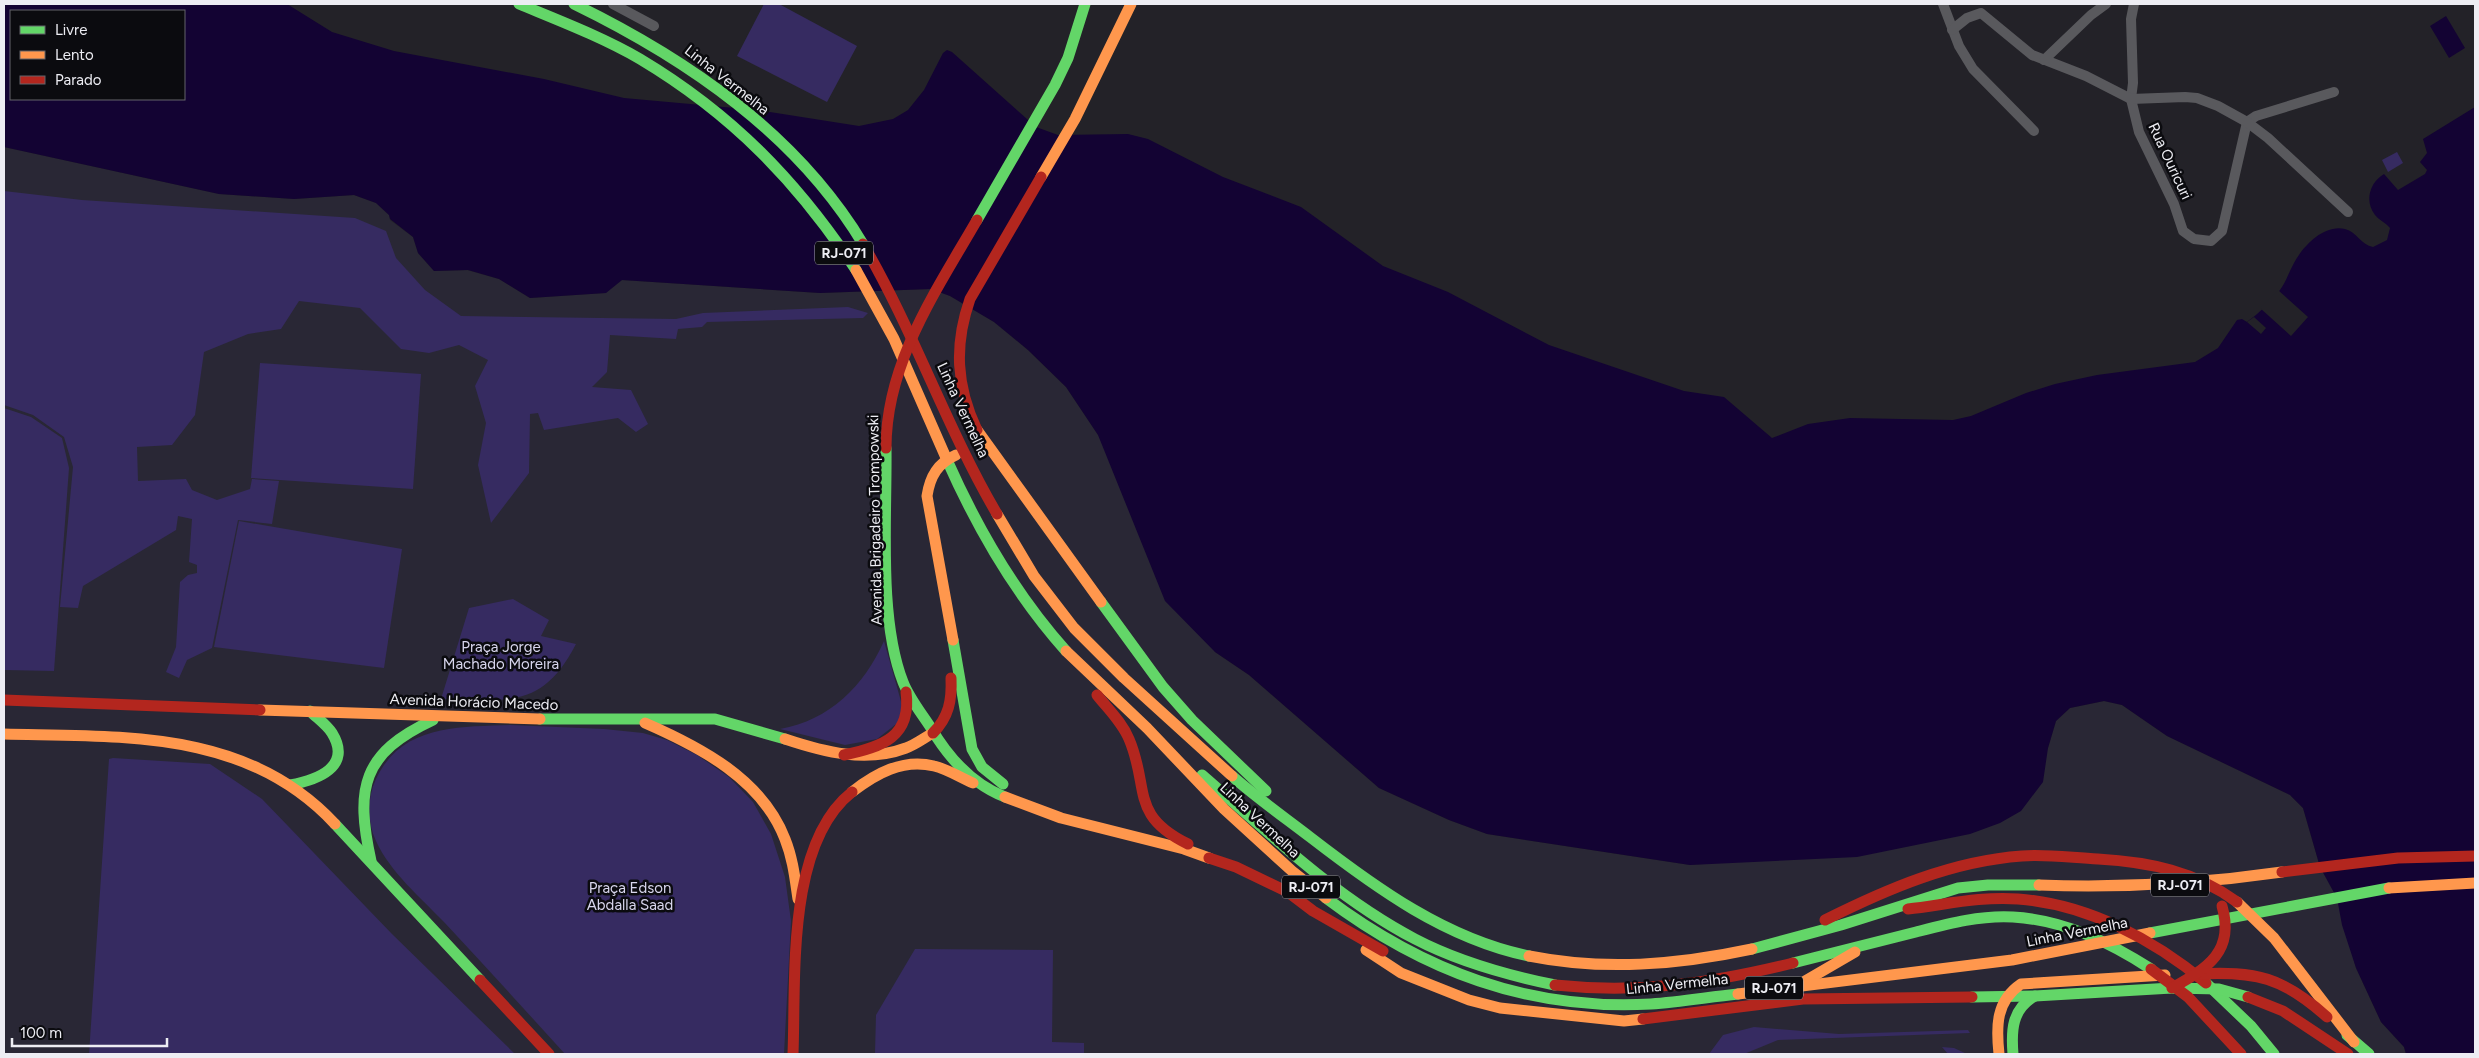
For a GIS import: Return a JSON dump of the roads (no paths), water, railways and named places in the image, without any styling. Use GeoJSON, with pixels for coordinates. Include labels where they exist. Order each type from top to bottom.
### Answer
{"type":"FeatureCollection","features":[{"type":"Feature","properties":{"kind":"main road","name":"Linha Vermelha"},"geometry":{"type":"LineString","coordinates":[[519,4],[589,31],[651,65],[682,85],[718,111],[743,133],[800,192],[847,256],[878,309],[912,378],[955,482],[973,519],[1017,591],[1040,620],[1068,654],[1146,728],[1225,810],[1272,854],[1325,898],[1390,942],[1410,953],[1464,977],[1508,991],[1551,1000],[1631,1005],[2012,960],[2281,907],[2394,887],[2475,883]]}},
{"type":"Feature","properties":{"kind":"main road","name":"Linha Vermelha"},"geometry":{"type":"LineString","coordinates":[[574,4],[627,29],[703,76],[756,120],[815,180],[851,228],[882,278],[997,515],[1058,609],[1119,675],[1232,776],[1320,845],[1379,890],[1443,927],[1478,942],[1550,961],[1586,965],[1658,965],[1695,960],[1786,939],[1880,913],[1940,892],[1967,887],[2002,884],[2117,888],[2176,885],[2220,882],[2356,861],[2475,856]]}},
{"type":"Feature","properties":{"kind":"main road","name":"Avenida Brigadeiro Trompowski"},"geometry":{"type":"LineString","coordinates":[[1085,4],[1068,58],[1055,85],[912,335],[895,378],[886,429],[888,612],[894,648],[903,683],[933,733],[959,767],[998,794],[1045,812],[1108,832],[1184,849],[1236,867],[1288,892],[1401,973],[1469,1000],[1500,1008],[1624,1021],[1804,999],[2035,996],[2172,988],[2219,989],[2260,1001],[2303,1022],[2348,1054]]}},
{"type":"Feature","properties":{"kind":"main road"},"geometry":{"type":"LineString","coordinates":[[1065,555],[979,435],[966,407],[960,382],[960,336],[970,298],[1075,119],[1131,4]]}},
{"type":"Feature","properties":{"kind":"main road"},"geometry":{"type":"LineString","coordinates":[[987,469],[974,458],[956,455],[942,462],[936,469],[926,490],[927,504],[947,615],[961,678],[972,752],[984,770],[992,777],[1045,812]]}},
{"type":"Feature","properties":{"kind":"main road"},"geometry":{"type":"LineString","coordinates":[[1022,513],[1065,555]]}},
{"type":"Feature","properties":{"kind":"main road","name":"Linha Vermelha"},"geometry":{"type":"LineString","coordinates":[[1065,555],[1178,704],[1320,845]]}},
{"type":"Feature","properties":{"kind":"main road"},"geometry":{"type":"LineString","coordinates":[[933,733],[947,716],[952,702],[947,615]]}},
{"type":"Feature","properties":{"kind":"main road"},"geometry":{"type":"LineString","coordinates":[[1068,654],[1129,738],[1138,766],[1143,796],[1153,820],[1170,834],[1236,867]]}},
{"type":"Feature","properties":{"kind":"main road"},"geometry":{"type":"LineString","coordinates":[[844,755],[878,746],[894,736],[900,729],[908,710],[903,683]]}},
{"type":"Feature","properties":{"kind":"main road","name":"Avenida Horácio Macedo"},"geometry":{"type":"LineString","coordinates":[[4,700],[310,711],[438,718],[714,719],[844,755],[874,757],[886,755],[913,745],[933,733]]}},
{"type":"Feature","properties":{"kind":"main road"},"geometry":{"type":"LineString","coordinates":[[290,785],[311,782],[324,776],[330,771],[337,758],[338,748],[332,732],[310,711]]}},
{"type":"Feature","properties":{"kind":"main road"},"geometry":{"type":"LineString","coordinates":[[372,864],[366,842],[361,807],[372,768],[383,750],[399,736],[411,728],[438,718]]}},
{"type":"Feature","properties":{"kind":"main road"},"geometry":{"type":"LineString","coordinates":[[638,720],[696,745],[732,769],[751,786],[779,825],[787,846],[793,863],[799,912]]}},
{"type":"Feature","properties":{"kind":"main road","name":"Linha Vermelha"},"geometry":{"type":"LineString","coordinates":[[1146,728],[1317,872],[1384,921],[1434,947],[1504,973],[1555,984],[1585,988],[1640,990],[1688,984],[1765,970],[1878,941]]}},
{"type":"Feature","properties":{"kind":"main road"},"geometry":{"type":"LineString","coordinates":[[4,734],[148,738],[197,745],[238,758],[290,785],[321,809],[549,1054]]}},
{"type":"Feature","properties":{"kind":"main road"},"geometry":{"type":"LineString","coordinates":[[793,1054],[799,912],[810,855],[815,841],[846,797],[874,775],[899,766],[912,764],[934,766],[998,794]]}},
{"type":"Feature","properties":{"kind":"main road"},"geometry":{"type":"LineString","coordinates":[[1786,939],[1888,891],[1973,862],[2042,856],[2141,862],[2169,867],[2198,879],[2222,892],[2253,916],[2291,960],[2327,1010],[2354,1042]]}},
{"type":"Feature","properties":{"kind":"main road"},"geometry":{"type":"LineString","coordinates":[[2172,988],[2200,973],[2220,950],[2226,925],[2219,900],[2198,879]]}},
{"type":"Feature","properties":{"kind":"main road"},"geometry":{"type":"LineString","coordinates":[[1880,913],[1998,899],[2036,902],[2074,911],[2150,943],[2202,977],[2248,1023],[2274,1054]]}},
{"type":"Feature","properties":{"kind":"main road"},"geometry":{"type":"LineString","coordinates":[[1313,911],[1394,958],[1437,978],[1508,991]]}},
{"type":"Feature","properties":{"kind":"main road"},"geometry":{"type":"LineString","coordinates":[[1749,1006],[1791,989],[1878,941],[1964,921],[2002,916],[2025,918],[2073,930],[2138,959],[2197,1004],[2241,1054]]}},
{"type":"Feature","properties":{"kind":"main road"},"geometry":{"type":"LineString","coordinates":[[1999,1054],[1997,1016],[2007,995],[2017,986],[2029,982],[2200,973],[2236,974],[2289,987],[2306,998],[2366,1052]]}},
{"type":"Feature","properties":{"kind":"main road"},"geometry":{"type":"LineString","coordinates":[[1955,996],[1975,1002],[1997,1016]]}},
{"type":"Feature","properties":{"kind":"main road"},"geometry":{"type":"LineString","coordinates":[[2013,1054],[2011,1032],[2015,1017],[2024,1003],[2035,996]]}},
{"type":"Feature","properties":{"kind":"street"},"geometry":{"type":"LineString","coordinates":[[613,4],[654,26]]}},
{"type":"Feature","properties":{"kind":"street"},"geometry":{"type":"LineString","coordinates":[[1942,4],[1952,30],[1972,69],[2034,131]]}},
{"type":"Feature","properties":{"kind":"street"},"geometry":{"type":"LineString","coordinates":[[2044,60],[2084,21],[2106,4]]}},
{"type":"Feature","properties":{"kind":"street","name":"Rua Ouricuri"},"geometry":{"type":"LineString","coordinates":[[2134,4],[2131,26],[2133,83],[2131,100],[2139,132],[2174,204],[2181,228],[2185,234],[2201,241],[2211,241],[2222,231],[2247,122]]}},
{"type":"Feature","properties":{"kind":"street"},"geometry":{"type":"LineString","coordinates":[[1952,30],[1966,18],[1981,14],[2021,47],[2044,60],[2086,76],[2131,100],[2196,98],[2218,106],[2247,122],[2268,138],[2348,212]]}},
{"type":"Feature","properties":{"kind":"street"},"geometry":{"type":"LineString","coordinates":[[2247,122],[2256,116],[2334,92]]}},
{"type":"Feature","properties":{"kind":"park label","name":"Praça Jorge Machado Moreira"},"geometry":{"type":"Point","coordinates":[501,656]}},
{"type":"Feature","properties":{"kind":"park label","name":"Praça Edson Abdalla Saad"},"geometry":{"type":"Point","coordinates":[630,896]}}]}
